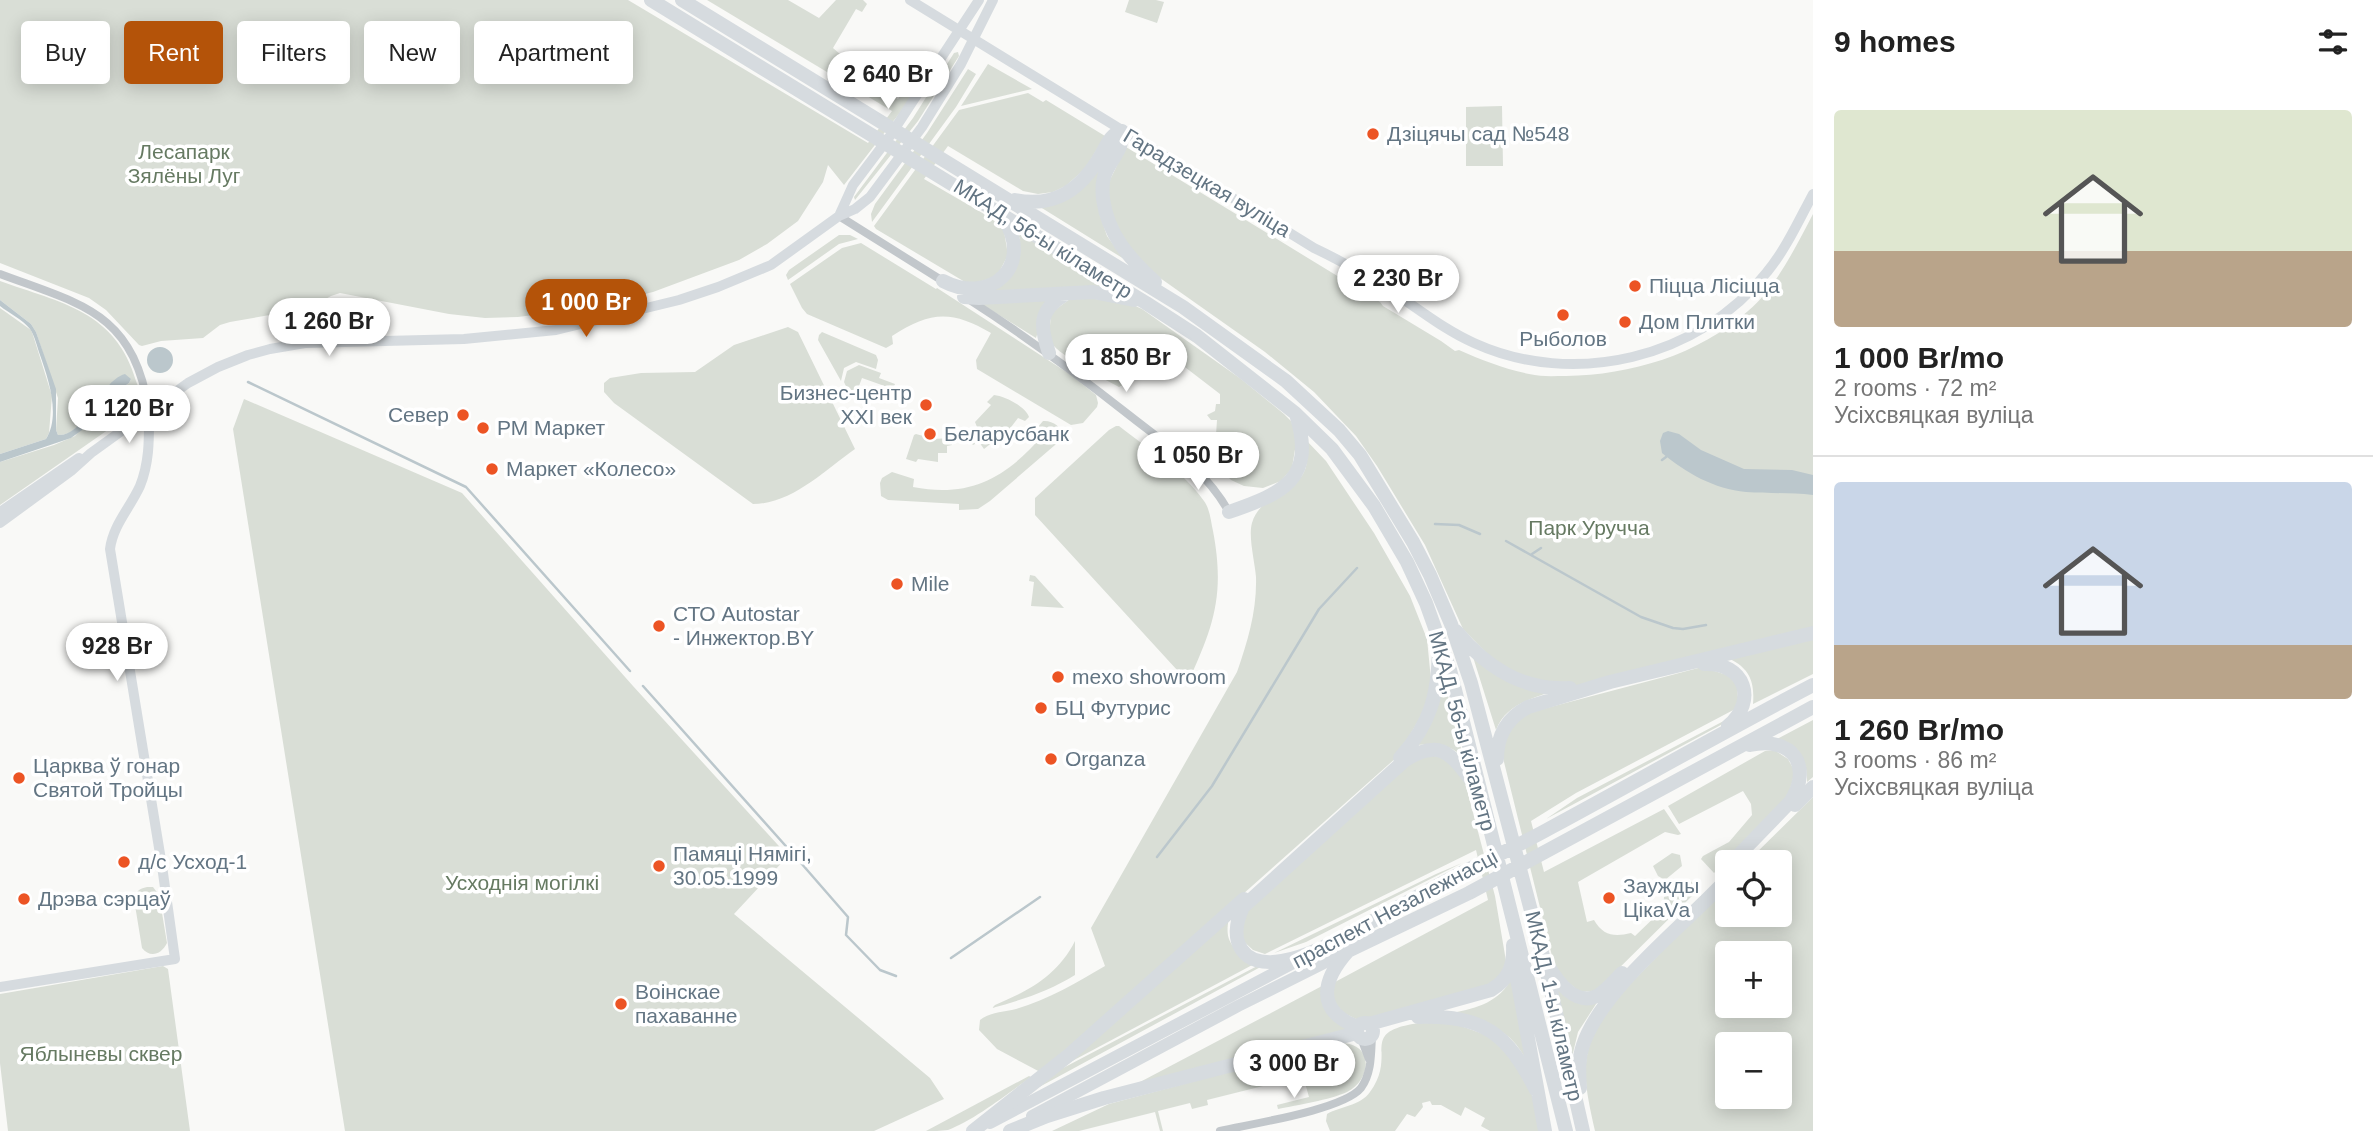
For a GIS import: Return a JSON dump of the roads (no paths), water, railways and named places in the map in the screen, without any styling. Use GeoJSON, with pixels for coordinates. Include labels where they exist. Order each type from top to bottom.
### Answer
{"type":"FeatureCollection","features":[{"type":"Feature","properties":{"kind":"highway","name":"МКАД, 56-ы кіламетр"},"geometry":{"type":"LineString","coordinates":[[651,0],[1197,336],[1295,413],[1332,449],[1374,506],[1426,603],[1450,670],[1504,890]]}},
{"type":"Feature","properties":{"kind":"highway","name":"МКАД, 56-ы кіламетр"},"geometry":{"type":"LineString","coordinates":[[682,0],[1183,307],[1286,381],[1339,430],[1360,455],[1413,542],[1451,624],[1471,684],[1524,882]]}},
{"type":"Feature","properties":{"kind":"highway"},"geometry":{"type":"LineString","coordinates":[[1006,198],[1026,202],[1042,201],[1071,191],[1093,169],[1112,135],[1122,131],[1121,145],[1104,179],[1108,224],[1114,237],[1132,260],[1183,307]]}},
{"type":"Feature","properties":{"kind":"highway"},"geometry":{"type":"LineString","coordinates":[[943,281],[972,290],[993,285],[1000,279],[1010,266],[1014,248],[1010,229],[1003,217]]}},
{"type":"Feature","properties":{"kind":"highway"},"geometry":{"type":"LineString","coordinates":[[964,297],[1093,292],[1146,303]]}},
{"type":"Feature","properties":{"kind":"highway"},"geometry":{"type":"LineString","coordinates":[[1049,353],[1042,331],[1042,321],[1054,301],[1066,294]]}},
{"type":"Feature","properties":{"kind":"highway"},"geometry":{"type":"LineString","coordinates":[[1229,512],[1271,494],[1292,478],[1300,467],[1303,443],[1295,413]]}},
{"type":"Feature","properties":{"kind":"highway"},"geometry":{"type":"LineString","coordinates":[[1451,624],[1490,665],[1525,683],[1556,689],[1611,682]]}},
{"type":"Feature","properties":{"kind":"highway"},"geometry":{"type":"LineString","coordinates":[[1497,777],[1497,744],[1511,718],[1518,712],[1545,701],[1611,682],[1813,633]]}},
{"type":"Feature","properties":{"kind":"highway"},"geometry":{"type":"LineString","coordinates":[[974,1131],[1069,1055],[1398,760],[1418,738],[1427,717],[1437,681],[1439,640]]}},
{"type":"Feature","properties":{"kind":"highway"},"geometry":{"type":"LineString","coordinates":[[1675,667],[1717,663],[1737,673],[1743,686],[1742,708],[1735,720],[1718,734]]}},
{"type":"Feature","properties":{"kind":"highway","name":"праспект Незалежнасці"},"geometry":{"type":"LineString","coordinates":[[1312,953],[1550,829],[1718,734],[1813,685]]}},
{"type":"Feature","properties":{"kind":"highway","name":"праспект Незалежнасці"},"geometry":{"type":"LineString","coordinates":[[1348,951],[1469,893],[1813,707]]}},
{"type":"Feature","properties":{"kind":"highway"},"geometry":{"type":"LineString","coordinates":[[1732,749],[1766,742],[1780,744],[1796,757],[1800,777],[1798,791],[1791,802],[1744,850]]}},
{"type":"Feature","properties":{"kind":"highway"},"geometry":{"type":"LineString","coordinates":[[1312,953],[1281,961],[1262,962],[1245,954],[1236,939],[1243,907],[1413,755],[1423,750],[1442,751],[1458,764],[1478,789]]}},
{"type":"Feature","properties":{"kind":"highway"},"geometry":{"type":"LineString","coordinates":[[1754,850],[1813,787]]}},
{"type":"Feature","properties":{"kind":"highway","name":"МКАД, 1-ы кіламетр"},"geometry":{"type":"LineString","coordinates":[[1524,882],[1582,1126]]}},
{"type":"Feature","properties":{"kind":"highway"},"geometry":{"type":"LineString","coordinates":[[1582,1126],[1579,1065],[1582,1048],[1592,1026],[1612,996],[1715,884]]}},
{"type":"Feature","properties":{"kind":"highway"},"geometry":{"type":"LineString","coordinates":[[1544,960],[1560,985],[1571,993],[1588,998],[1598,995],[1715,887]]}},
{"type":"Feature","properties":{"kind":"highway","name":"МКАД, 1-ы кіламетр"},"geometry":{"type":"LineString","coordinates":[[1504,890],[1566,1131]]}},
{"type":"Feature","properties":{"kind":"highway"},"geometry":{"type":"LineString","coordinates":[[1512,919],[1513,960],[1545,1131]]}},
{"type":"Feature","properties":{"kind":"highway"},"geometry":{"type":"LineString","coordinates":[[1348,951],[1328,980],[1327,994],[1339,1017],[1365,1031],[1492,990],[1506,978],[1513,960]]}},
{"type":"Feature","properties":{"kind":"highway"},"geometry":{"type":"LineString","coordinates":[[1010,1131],[1046,1116],[1104,1098],[1414,1017],[1435,1016],[1469,1020],[1493,1032],[1515,1053],[1536,1090]]}},
{"type":"Feature","properties":{"kind":"main road","name":"праспект Незалежнасці"},"geometry":{"type":"LineString","coordinates":[[1004,1131],[1238,1006],[1348,951]]}},
{"type":"Feature","properties":{"kind":"main road","name":"праспект Незалежнасці"},"geometry":{"type":"LineString","coordinates":[[974,1131],[1312,953]]}},
{"type":"Feature","properties":{"kind":"street","name":"Гарадзецкая вуліца"},"geometry":{"type":"LineString","coordinates":[[910,0],[1314,248],[1347,264],[1460,336],[1511,357],[1555,364],[1583,364],[1632,357],[1664,348],[1706,327],[1736,304],[1768,272],[1813,194]]}},
{"type":"Feature","properties":{"kind":"street"},"geometry":{"type":"LineString","coordinates":[[839,216],[853,184],[890,136],[979,0]]}},
{"type":"Feature","properties":{"kind":"street"},"geometry":{"type":"LineString","coordinates":[[0,523],[91,453],[201,375],[237,359],[270,348],[305,343],[464,338],[542,331],[596,321],[679,300],[728,284],[771,265],[870,197],[907,148],[961,64],[993,0]]}},
{"type":"Feature","properties":{"kind":"street"},"geometry":{"type":"LineString","coordinates":[[839,216],[943,281],[1049,353],[1186,458],[1218,493],[1229,512]]}},
{"type":"Feature","properties":{"kind":"street"},"geometry":{"type":"LineString","coordinates":[[0,274],[63,297],[109,324],[124,340],[140,373],[149,411],[146,468],[139,488],[117,524],[110,550],[175,959],[0,986]]}},
{"type":"Feature","properties":{"kind":"street"},"geometry":{"type":"LineString","coordinates":[[0,512],[72,461],[91,453]]}},
{"type":"Feature","properties":{"kind":"street"},"geometry":{"type":"LineString","coordinates":[[1220,1131],[1313,1110],[1341,1101],[1359,1091],[1370,1065],[1365,1031]]}},
{"type":"Feature","properties":{"kind":"waterway"},"geometry":{"type":"LineString","coordinates":[[248,382],[466,487],[630,671]]}},
{"type":"Feature","properties":{"kind":"waterway"},"geometry":{"type":"LineString","coordinates":[[1662,460],[1666,457]]}},
{"type":"Feature","properties":{"kind":"waterway"},"geometry":{"type":"LineString","coordinates":[[1435,524],[1459,525],[1480,534]]}},
{"type":"Feature","properties":{"kind":"waterway"},"geometry":{"type":"LineString","coordinates":[[1506,541],[1641,617],[1673,628],[1706,625]]}},
{"type":"Feature","properties":{"kind":"waterway"},"geometry":{"type":"LineString","coordinates":[[1532,554],[1541,548]]}},
{"type":"Feature","properties":{"kind":"waterway"},"geometry":{"type":"LineString","coordinates":[[1157,857],[1212,786],[1319,609],[1357,568]]}},
{"type":"Feature","properties":{"kind":"waterway"},"geometry":{"type":"LineString","coordinates":[[643,686],[792,853]]}},
{"type":"Feature","properties":{"kind":"waterway"},"geometry":{"type":"LineString","coordinates":[[801,863],[848,917],[846,935],[880,970],[896,976]]}},
{"type":"Feature","properties":{"kind":"waterway"},"geometry":{"type":"LineString","coordinates":[[951,958],[1040,897]]}},
{"type":"Feature","properties":{"kind":"place","name":"Дзіцячы сад №548"},"geometry":{"type":"Point","coordinates":[1373,134]}},
{"type":"Feature","properties":{"kind":"place","name":"Піцца Лісіцца"},"geometry":{"type":"Point","coordinates":[1635,286]}},
{"type":"Feature","properties":{"kind":"place","name":"Рыболов"},"geometry":{"type":"Point","coordinates":[1563,315]}},
{"type":"Feature","properties":{"kind":"place","name":"Дом Плитки"},"geometry":{"type":"Point","coordinates":[1625,322]}},
{"type":"Feature","properties":{"kind":"place","name":"Бизнес-центр XXI век"},"geometry":{"type":"Point","coordinates":[926,405]}},
{"type":"Feature","properties":{"kind":"place","name":"Север"},"geometry":{"type":"Point","coordinates":[463,415]}},
{"type":"Feature","properties":{"kind":"place","name":"РМ Маркет"},"geometry":{"type":"Point","coordinates":[483,428]}},
{"type":"Feature","properties":{"kind":"place","name":"Беларусбанк"},"geometry":{"type":"Point","coordinates":[930,434]}},
{"type":"Feature","properties":{"kind":"place","name":"Маркет «Колесо»"},"geometry":{"type":"Point","coordinates":[492,469]}},
{"type":"Feature","properties":{"kind":"place","name":"Mile"},"geometry":{"type":"Point","coordinates":[897,584]}},
{"type":"Feature","properties":{"kind":"place","name":"СТО Autostar - Инжектор.BY"},"geometry":{"type":"Point","coordinates":[659,626]}},
{"type":"Feature","properties":{"kind":"place","name":"mexo showroom"},"geometry":{"type":"Point","coordinates":[1058,677]}},
{"type":"Feature","properties":{"kind":"place","name":"БЦ Футурис"},"geometry":{"type":"Point","coordinates":[1041,708]}},
{"type":"Feature","properties":{"kind":"place","name":"Organza"},"geometry":{"type":"Point","coordinates":[1051,759]}},
{"type":"Feature","properties":{"kind":"place","name":"Царква ў гонар Святой Тройцы"},"geometry":{"type":"Point","coordinates":[19,778]}},
{"type":"Feature","properties":{"kind":"place","name":"д/с Усход-1"},"geometry":{"type":"Point","coordinates":[124,862]}},
{"type":"Feature","properties":{"kind":"place","name":"Памяці Нямігі, 30.05.1999"},"geometry":{"type":"Point","coordinates":[659,866]}},
{"type":"Feature","properties":{"kind":"place","name":"Заужды ЦікаVа"},"geometry":{"type":"Point","coordinates":[1609,898]}},
{"type":"Feature","properties":{"kind":"place","name":"Дрэва сэрцаў"},"geometry":{"type":"Point","coordinates":[24,899]}},
{"type":"Feature","properties":{"kind":"place","name":"Воінскае пахаванне"},"geometry":{"type":"Point","coordinates":[621,1004]}},
{"type":"Feature","properties":{"kind":"park label","name":"Лесапарк Зялёны Луг"},"geometry":{"type":"Point","coordinates":[184,164]}},
{"type":"Feature","properties":{"kind":"park label","name":"Парк Уручча"},"geometry":{"type":"Point","coordinates":[1589,528]}},
{"type":"Feature","properties":{"kind":"park label","name":"Усходнія могілкі"},"geometry":{"type":"Point","coordinates":[522,883]}},
{"type":"Feature","properties":{"kind":"park label","name":"Яблыневы сквер"},"geometry":{"type":"Point","coordinates":[101,1054]}}]}
